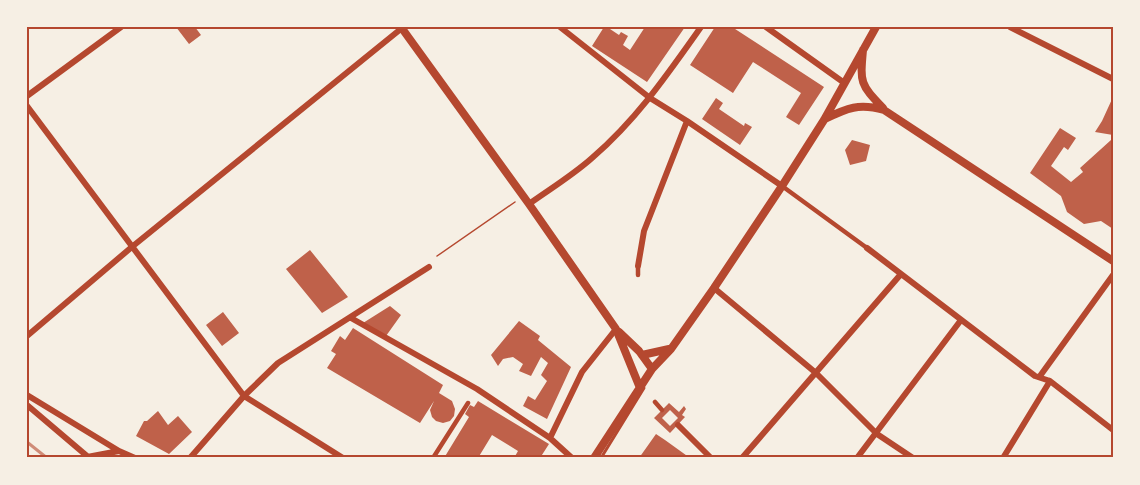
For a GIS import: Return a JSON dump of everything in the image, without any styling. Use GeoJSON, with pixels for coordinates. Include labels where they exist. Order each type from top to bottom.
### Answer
{"type":"FeatureCollection","features":[{"type":"Feature","properties":{"kind":"street"},"geometry":{"type":"LineString","coordinates":[[27,96],[121,27]]}},
{"type":"Feature","properties":{"kind":"street"},"geometry":{"type":"LineString","coordinates":[[27,336],[133,246],[403,27],[528,201],[616,329],[642,355],[652,369]]}},
{"type":"Feature","properties":{"kind":"street"},"geometry":{"type":"LineString","coordinates":[[560,27],[650,98],[782,186],[1035,376],[1050,381],[1113,430]]}},
{"type":"Feature","properties":{"kind":"street"},"geometry":{"type":"LineString","coordinates":[[528,201],[591,159],[620,132],[650,98],[701,27]]}},
{"type":"Feature","properties":{"kind":"street"},"geometry":{"type":"LineString","coordinates":[[766,27],[843,82]]}},
{"type":"Feature","properties":{"kind":"street"},"geometry":{"type":"LineString","coordinates":[[594,458],[652,369],[671,349],[782,186],[824,120],[843,82],[876,27]]}},
{"type":"Feature","properties":{"kind":"street"},"geometry":{"type":"LineString","coordinates":[[1010,27],[1113,79]]}},
{"type":"Feature","properties":{"kind":"street"},"geometry":{"type":"LineString","coordinates":[[863,47],[861,70],[865,90],[884,110],[1113,261]]}},
{"type":"Feature","properties":{"kind":"street"},"geometry":{"type":"LineString","coordinates":[[27,106],[244,396],[343,458]]}},
{"type":"Feature","properties":{"kind":"street"},"geometry":{"type":"LineString","coordinates":[[824,120],[838,112],[858,106],[884,110]]}},
{"type":"Feature","properties":{"kind":"street"},"geometry":{"type":"LineString","coordinates":[[638,275],[644,231],[687,121]]}},
{"type":"Feature","properties":{"kind":"street"},"geometry":{"type":"LineString","coordinates":[[190,458],[244,396],[278,363],[429,267]]}},
{"type":"Feature","properties":{"kind":"street"},"geometry":{"type":"LineString","coordinates":[[742,458],[901,274]]}},
{"type":"Feature","properties":{"kind":"street"},"geometry":{"type":"LineString","coordinates":[[1040,376],[1113,275]]}},
{"type":"Feature","properties":{"kind":"street"},"geometry":{"type":"LineString","coordinates":[[714,288],[816,373],[877,434],[913,458]]}},
{"type":"Feature","properties":{"kind":"street"},"geometry":{"type":"LineString","coordinates":[[351,318],[477,389],[550,438],[572,458]]}},
{"type":"Feature","properties":{"kind":"street"},"geometry":{"type":"LineString","coordinates":[[857,458],[961,320]]}},
{"type":"Feature","properties":{"kind":"street"},"geometry":{"type":"LineString","coordinates":[[616,329],[640,388]]}},
{"type":"Feature","properties":{"kind":"street"},"geometry":{"type":"LineString","coordinates":[[550,438],[582,372],[616,329]]}},
{"type":"Feature","properties":{"kind":"street"},"geometry":{"type":"LineString","coordinates":[[642,355],[671,349]]}},
{"type":"Feature","properties":{"kind":"street"},"geometry":{"type":"LineString","coordinates":[[1003,458],[1050,381]]}},
{"type":"Feature","properties":{"kind":"street"},"geometry":{"type":"LineString","coordinates":[[27,395],[119,451],[135,458]]}},
{"type":"Feature","properties":{"kind":"street"},"geometry":{"type":"LineString","coordinates":[[655,402],[662,410]]}},
{"type":"Feature","properties":{"kind":"street"},"geometry":{"type":"LineString","coordinates":[[433,458],[468,403]]}},
{"type":"Feature","properties":{"kind":"street"},"geometry":{"type":"LineString","coordinates":[[27,405],[84,457],[119,451]]}},
{"type":"Feature","properties":{"kind":"street"},"geometry":{"type":"LineString","coordinates":[[678,425],[711,458]]}},
{"type":"Feature","properties":{"kind":"lane"},"geometry":{"type":"LineString","coordinates":[[528,201],[624,337]]}},
{"type":"Feature","properties":{"kind":"lane"},"geometry":{"type":"LineString","coordinates":[[601,458],[630,412],[652,373],[652,369]]}},
{"type":"Feature","properties":{"kind":"path"},"geometry":{"type":"LineString","coordinates":[[437,256],[528,201]]}},
{"type":"Feature","properties":{"kind":"building"},"geometry":{"type":"Polygon","coordinates":[[[176,27],[195,27],[201,35],[189,44],[176,27]]]}},
{"type":"Feature","properties":{"kind":"building"},"geometry":{"type":"Polygon","coordinates":[[[604,27],[619,35],[621,32],[628,36],[623,45],[630,50],[645,27],[685,27],[647,82],[592,46],[604,27]]]}},
{"type":"Feature","properties":{"kind":"building"},"geometry":{"type":"Polygon","coordinates":[[[715,27],[732,27],[824,87],[799,125],[786,117],[801,93],[753,62],[733,93],[690,65],[715,27]]]}},
{"type":"Feature","properties":{"kind":"building"},"geometry":{"type":"Polygon","coordinates":[[[1113,97],[1113,135],[1095,132],[1102,121],[1113,97]]]}},
{"type":"Feature","properties":{"kind":"building"},"geometry":{"type":"Polygon","coordinates":[[[716,98],[723,103],[719,109],[744,126],[745,123],[752,127],[740,145],[702,119],[716,98]]]}},
{"type":"Feature","properties":{"kind":"building"},"geometry":{"type":"Polygon","coordinates":[[[1060,128],[1076,138],[1068,150],[1064,147],[1051,166],[1071,182],[1083,172],[1080,168],[1111,140],[1113,142],[1113,229],[1101,221],[1084,224],[1067,212],[1061,196],[1030,173],[1060,128]]]}},
{"type":"Feature","properties":{"kind":"building"},"geometry":{"type":"Polygon","coordinates":[[[852,140],[870,145],[866,161],[850,165],[845,150],[852,140]]]}},
{"type":"Feature","properties":{"kind":"building"},"geometry":{"type":"Polygon","coordinates":[[[310,250],[348,297],[322,313],[286,269],[310,250]]]}},
{"type":"Feature","properties":{"kind":"building"},"geometry":{"type":"Polygon","coordinates":[[[390,306],[401,315],[386,336],[363,323],[390,306]]]}},
{"type":"Feature","properties":{"kind":"building"},"geometry":{"type":"Polygon","coordinates":[[[223,312],[239,333],[222,346],[206,325],[223,312]]]}},
{"type":"Feature","properties":{"kind":"building"},"geometry":{"type":"Polygon","coordinates":[[[519,321],[540,336],[538,340],[571,367],[547,419],[523,406],[528,396],[535,400],[547,381],[541,375],[548,363],[541,357],[531,376],[519,371],[523,364],[513,357],[503,359],[498,366],[491,355],[519,321]]]}},
{"type":"Feature","properties":{"kind":"building"},"geometry":{"type":"Polygon","coordinates":[[[353,328],[443,385],[439,393],[452,401],[455,409],[450,421],[443,423],[432,417],[430,410],[434,401],[420,423],[327,368],[336,354],[331,351],[340,336],[345,340],[353,328]]]}},
{"type":"Feature","properties":{"kind":"building"},"geometry":{"type":"Polygon","coordinates":[[[478,401],[549,444],[540,458],[514,458],[518,451],[492,435],[478,458],[444,458],[469,417],[465,414],[470,405],[474,407],[478,401]]]}},
{"type":"Feature","properties":{"kind":"building"},"geometry":{"type":"Polygon","coordinates":[[[669,403],[679,412],[684,406],[686,409],[682,415],[685,417],[670,433],[654,418],[669,403]],[[670,410],[662,418],[670,426],[678,418],[670,410]]]}},
{"type":"Feature","properties":{"kind":"building"},"geometry":{"type":"Polygon","coordinates":[[[158,411],[168,425],[178,416],[192,432],[169,454],[136,436],[144,421],[158,411]]]}},
{"type":"Feature","properties":{"kind":"building"},"geometry":{"type":"Polygon","coordinates":[[[656,434],[665,440],[690,458],[639,458],[656,434]]]}},
{"type":"Feature","properties":{"kind":"railway"},"geometry":{"type":"LineString","coordinates":[[27,442],[47,458]]}}]}
